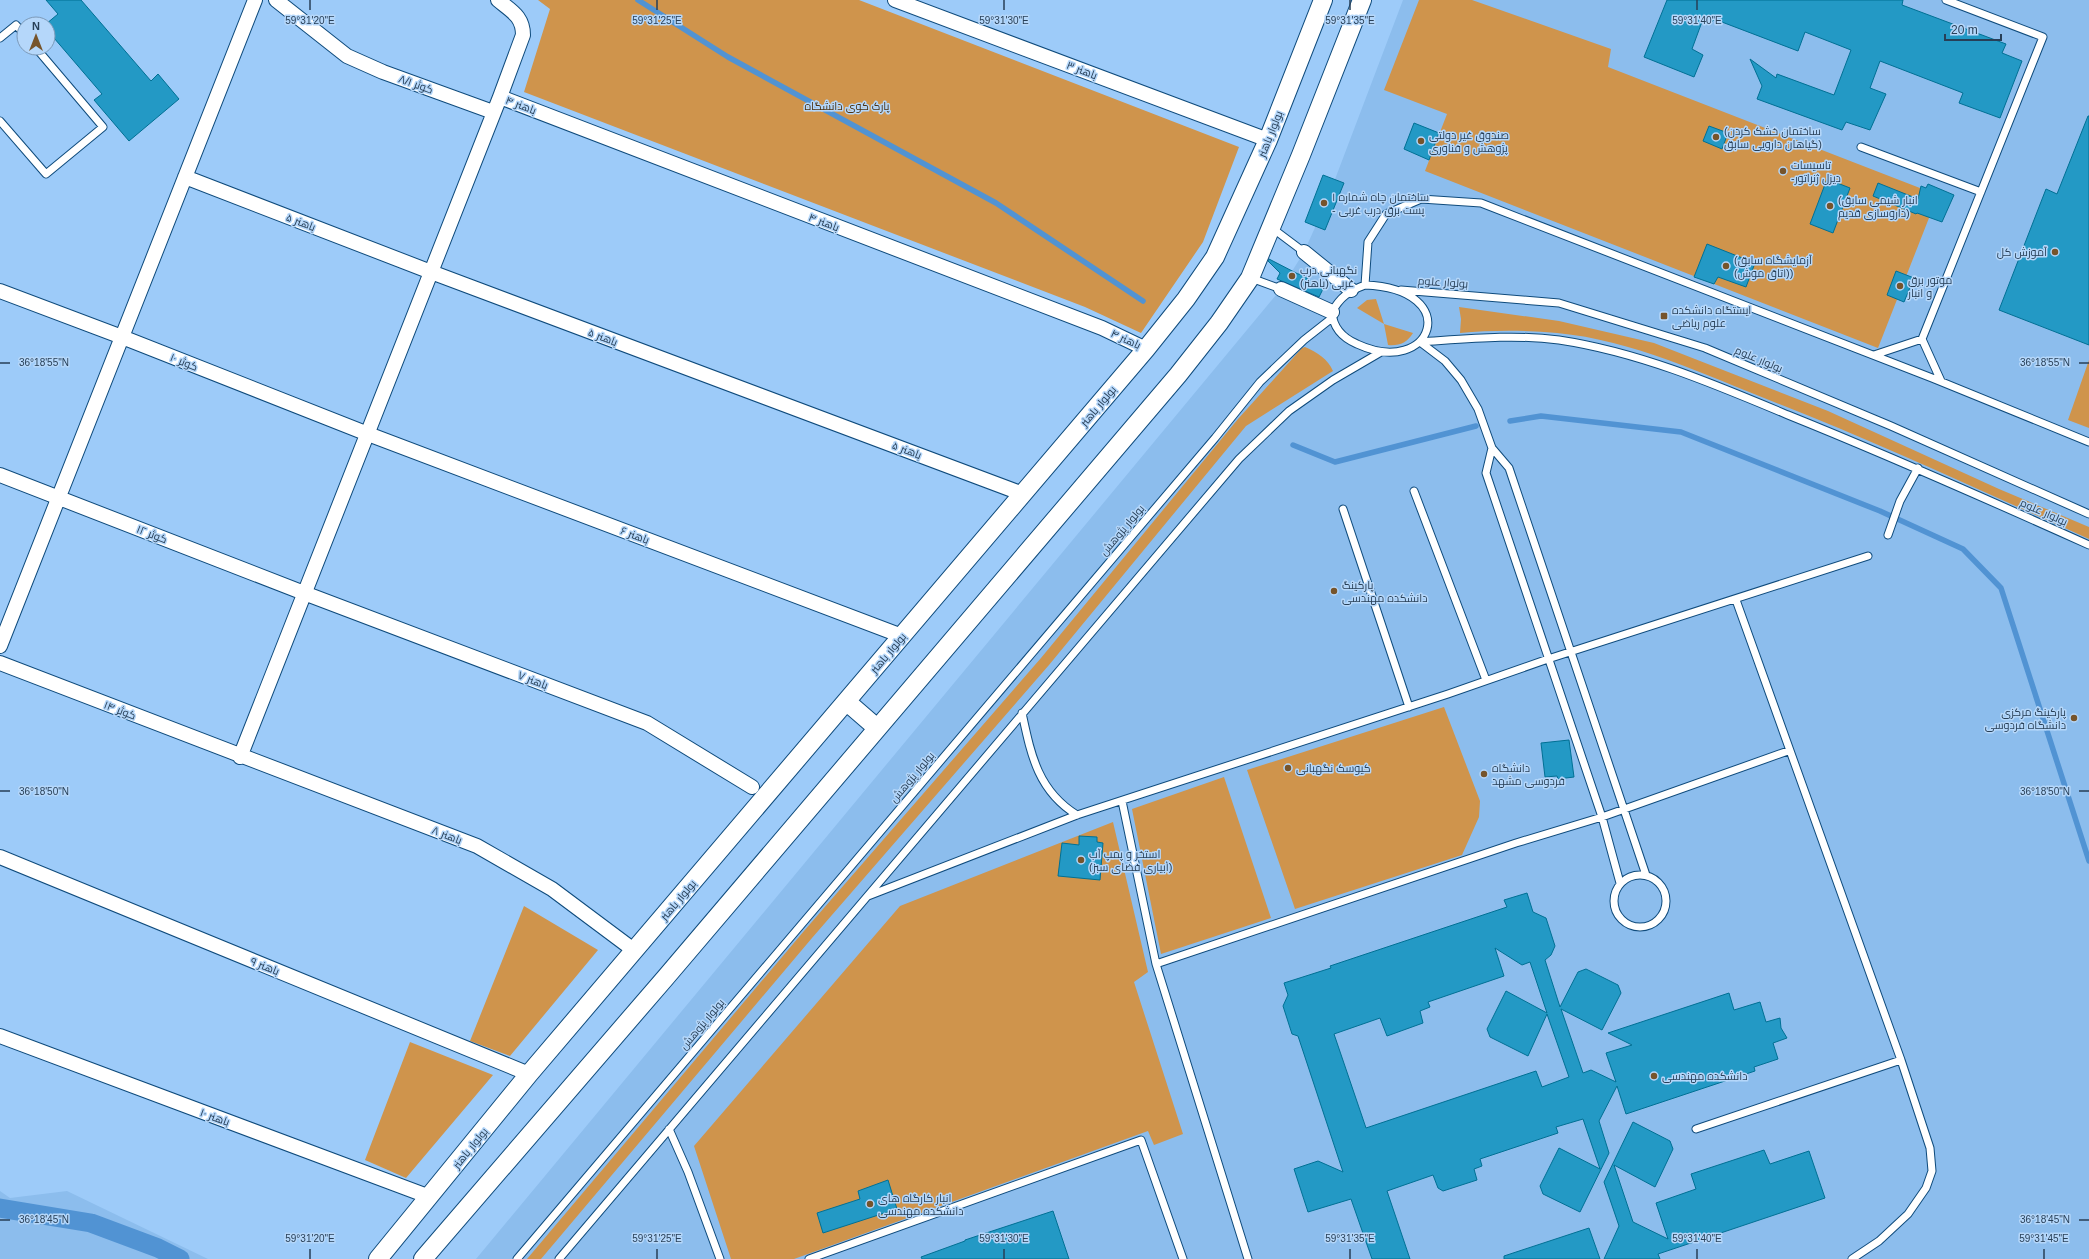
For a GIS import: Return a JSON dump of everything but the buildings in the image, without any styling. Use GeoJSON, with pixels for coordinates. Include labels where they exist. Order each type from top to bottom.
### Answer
{"type":"FeatureCollection","features":[{"type":"Feature","properties":{"kind":"street"},"geometry":{"type":"LineString","coordinates":[[0,646],[255,0]]}},
{"type":"Feature","properties":{"kind":"street","name":"کوثر ۸/۱"},"geometry":{"type":"LineString","coordinates":[[276,0],[347,56],[382,72],[493,112]]}},
{"type":"Feature","properties":{"kind":"street"},"geometry":{"type":"LineString","coordinates":[[240,757],[368,434],[523,35],[523,25],[520,20],[498,0]]}},
{"type":"Feature","properties":{"kind":"street","name":"باهنر ۳"},"geometry":{"type":"LineString","coordinates":[[896,0],[1268,140]]}},
{"type":"Feature","properties":{"kind":"street","name":"بولوار باهنر"},"geometry":{"type":"LineString","coordinates":[[378,1259],[529,1074],[1146,349],[1186,299],[1215,257],[1268,140],[1323,0]]}},
{"type":"Feature","properties":{"kind":"street"},"geometry":{"type":"LineString","coordinates":[[423,1259],[878,728],[1178,375],[1219,323],[1250,278],[1362,0]]}},
{"type":"Feature","properties":{"kind":"street","name":"باهنر ۴"},"geometry":{"type":"LineString","coordinates":[[500,97],[1102,328],[1146,349]]}},
{"type":"Feature","properties":{"kind":"street","name":"باهنر ۵"},"geometry":{"type":"LineString","coordinates":[[185,177],[431,272],[1023,494]]}},
{"type":"Feature","properties":{"kind":"street"},"geometry":{"type":"LineString","coordinates":[[1304,252],[1351,290]]}},
{"type":"Feature","properties":{"kind":"street"},"geometry":{"type":"LineString","coordinates":[[1281,289],[1332,315]]}},
{"type":"Feature","properties":{"kind":"street","name":"کوثر ۱۰"},"geometry":{"type":"LineString","coordinates":[[0,291],[122,337],[368,434]]}},
{"type":"Feature","properties":{"kind":"street","name":"باهنر ۶"},"geometry":{"type":"LineString","coordinates":[[368,434],[902,636]]}},
{"type":"Feature","properties":{"kind":"street","name":"کوثر ۱۲"},"geometry":{"type":"LineString","coordinates":[[0,475],[304,594]]}},
{"type":"Feature","properties":{"kind":"street","name":"باهنر ۷"},"geometry":{"type":"LineString","coordinates":[[304,594],[647,723],[752,786]]}},
{"type":"Feature","properties":{"kind":"street","name":"کوثر ۱۴"},"geometry":{"type":"LineString","coordinates":[[0,663],[240,757]]}},
{"type":"Feature","properties":{"kind":"street"},"geometry":{"type":"LineString","coordinates":[[846,702],[878,728]]}},
{"type":"Feature","properties":{"kind":"street","name":"باهنر ۸"},"geometry":{"type":"LineString","coordinates":[[240,757],[477,846],[552,889],[635,951]]}},
{"type":"Feature","properties":{"kind":"street","name":"باهنر ۹"},"geometry":{"type":"LineString","coordinates":[[0,857],[529,1074]]}},
{"type":"Feature","properties":{"kind":"street","name":"باهنر ۱۰"},"geometry":{"type":"LineString","coordinates":[[0,1036],[430,1197]]}},
{"type":"Feature","properties":{"kind":"lane"},"geometry":{"type":"LineString","coordinates":[[1941,381],[1922,339],[2043,37],[1946,0]]}},
{"type":"Feature","properties":{"kind":"lane"},"geometry":{"type":"LineString","coordinates":[[0,38],[16,25]]}},
{"type":"Feature","properties":{"kind":"lane"},"geometry":{"type":"LineString","coordinates":[[0,121],[46,174],[102,127],[43,56]]}},
{"type":"Feature","properties":{"kind":"lane"},"geometry":{"type":"LineString","coordinates":[[1861,147],[1981,192]]}},
{"type":"Feature","properties":{"kind":"lane"},"geometry":{"type":"LineString","coordinates":[[1365,285],[1368,242],[1386,214],[1421,199],[1481,203],[1941,381],[2089,442]]}},
{"type":"Feature","properties":{"kind":"lane"},"geometry":{"type":"LineString","coordinates":[[1271,227],[1304,252]]}},
{"type":"Feature","properties":{"kind":"lane"},"geometry":{"type":"LineString","coordinates":[[1250,278],[1281,289]]}},
{"type":"Feature","properties":{"kind":"lane"},"geometry":{"type":"LineString","coordinates":[[1365,285],[1382,286],[1401,290],[1422,306],[1429,326],[1426,335],[1420,342],[1409,349],[1396,352],[1381,352],[1367,349],[1349,341],[1338,331],[1332,315],[1339,300],[1351,290],[1365,285]]}},
{"type":"Feature","properties":{"kind":"lane","name":"بولوار علوم"},"geometry":{"type":"LineString","coordinates":[[1401,290],[1559,303],[1705,348],[1891,426],[2089,514]]}},
{"type":"Feature","properties":{"kind":"lane","name":"بولوار پژوهش"},"geometry":{"type":"LineString","coordinates":[[517,1259],[1215,438],[1260,382],[1332,315]]}},
{"type":"Feature","properties":{"kind":"lane","name":"بولوار علوم"},"geometry":{"type":"LineString","coordinates":[[1420,342],[1506,337],[1558,340],[1619,353],[1679,370],[1918,468],[2089,545]]}},
{"type":"Feature","properties":{"kind":"lane"},"geometry":{"type":"LineString","coordinates":[[1874,355],[1922,339]]}},
{"type":"Feature","properties":{"kind":"lane"},"geometry":{"type":"LineString","coordinates":[[1420,342],[1445,361],[1461,380],[1478,409],[1492,448],[1509,468],[1646,875]]}},
{"type":"Feature","properties":{"kind":"lane"},"geometry":{"type":"LineString","coordinates":[[559,1259],[1239,459],[1288,411],[1333,380],[1381,352]]}},
{"type":"Feature","properties":{"kind":"lane"},"geometry":{"type":"LineString","coordinates":[[1492,448],[1486,473],[1602,817],[1620,883]]}},
{"type":"Feature","properties":{"kind":"lane"},"geometry":{"type":"LineString","coordinates":[[1888,536],[1900,501],[1918,468]]}},
{"type":"Feature","properties":{"kind":"lane"},"geometry":{"type":"LineString","coordinates":[[1414,491],[1486,680]]}},
{"type":"Feature","properties":{"kind":"lane"},"geometry":{"type":"LineString","coordinates":[[1343,509],[1409,707]]}},
{"type":"Feature","properties":{"kind":"lane"},"geometry":{"type":"LineString","coordinates":[[867,896],[1077,815],[1409,707],[1548,658],[1736,600],[1868,556]]}},
{"type":"Feature","properties":{"kind":"lane"},"geometry":{"type":"LineString","coordinates":[[1736,600],[1788,751],[1900,1060],[1930,1148],[1932,1171],[1926,1188],[1908,1214],[1879,1241],[1852,1259]]}},
{"type":"Feature","properties":{"kind":"lane"},"geometry":{"type":"LineString","coordinates":[[1022,713],[1031,755],[1046,788],[1068,810],[1077,815]]}},
{"type":"Feature","properties":{"kind":"lane"},"geometry":{"type":"LineString","coordinates":[[1156,964],[1516,843],[1602,817],[1788,751]]}},
{"type":"Feature","properties":{"kind":"lane"},"geometry":{"type":"LineString","coordinates":[[1122,801],[1156,964],[1248,1259]]}},
{"type":"Feature","properties":{"kind":"lane"},"geometry":{"type":"LineString","coordinates":[[1636,875],[1646,875],[1654,879],[1665,893],[1666,902],[1664,911],[1659,919],[1652,925],[1643,928],[1626,924],[1614,909],[1613,900],[1615,891],[1620,883],[1636,875]]}},
{"type":"Feature","properties":{"kind":"lane"},"geometry":{"type":"LineString","coordinates":[[1696,1129],[1900,1060]]}},
{"type":"Feature","properties":{"kind":"lane"},"geometry":{"type":"LineString","coordinates":[[669,1130],[688,1172],[720,1259]]}},
{"type":"Feature","properties":{"kind":"lane"},"geometry":{"type":"LineString","coordinates":[[809,1259],[1141,1140],[1183,1259]]}},
{"type":"Feature","properties":{"kind":"shaded area","name":"دانشگاه فردوسی مشهد"},"geometry":{"type":"Polygon","coordinates":[[[1403,0],[2089,0],[2089,1259],[476,1259],[1281,289],[1304,252],[1326,203],[1403,0]]]}},
{"type":"Feature","properties":{"kind":"shaded area"},"geometry":{"type":"Polygon","coordinates":[[[0,1191],[10,1198],[67,1191],[208,1259],[0,1259],[0,1191]]]}},
{"type":"Feature","properties":{"kind":"green space","name":"پارک کوی دانشگاه"},"geometry":{"type":"Polygon","coordinates":[[[538,0],[859,0],[1239,147],[1203,242],[1141,333],[1085,307],[524,92],[550,9],[538,0]]]}},
{"type":"Feature","properties":{"kind":"green space"},"geometry":{"type":"Polygon","coordinates":[[[1419,0],[1472,0],[1611,49],[1608,67],[1938,195],[1878,348],[1425,171],[1447,114],[1384,90],[1419,0]]]}},
{"type":"Feature","properties":{"kind":"green space"},"geometry":{"type":"Polygon","coordinates":[[[1376,299],[1384,324],[1357,308],[1367,300],[1376,299]]]}},
{"type":"Feature","properties":{"kind":"green space"},"geometry":{"type":"Polygon","coordinates":[[[1459,307],[1559,321],[1654,343],[1828,411],[1999,489],[2089,527],[2089,539],[1814,418],[1695,370],[1641,351],[1585,337],[1557,333],[1533,331],[1484,331],[1460,333],[1461,319],[1459,307]]]}},
{"type":"Feature","properties":{"kind":"green space"},"geometry":{"type":"Polygon","coordinates":[[[1384,324],[1413,333],[1402,343],[1388,345],[1384,324]]]}},
{"type":"Feature","properties":{"kind":"green space"},"geometry":{"type":"Polygon","coordinates":[[[1305,347],[1322,356],[1333,371],[1246,426],[1049,665],[812,938],[541,1259],[527,1259],[804,931],[1041,658],[1238,419],[1302,348],[1305,347]]]}},
{"type":"Feature","properties":{"kind":"green space"},"geometry":{"type":"Polygon","coordinates":[[[2089,360],[2089,428],[2068,420],[2089,360]]]}},
{"type":"Feature","properties":{"kind":"green space"},"geometry":{"type":"Polygon","coordinates":[[[1444,707],[1480,801],[1479,817],[1462,855],[1295,909],[1247,770],[1444,707]]]}},
{"type":"Feature","properties":{"kind":"green space"},"geometry":{"type":"Polygon","coordinates":[[[1224,777],[1271,918],[1161,954],[1132,809],[1224,777]]]}},
{"type":"Feature","properties":{"kind":"green space"},"geometry":{"type":"Polygon","coordinates":[[[1113,822],[1148,972],[1134,982],[1183,1134],[1154,1145],[1148,1131],[794,1259],[731,1259],[694,1146],[900,906],[1113,822]]]}},
{"type":"Feature","properties":{"kind":"green space"},"geometry":{"type":"Polygon","coordinates":[[[524,906],[598,950],[510,1056],[470,1041],[524,906]]]}},
{"type":"Feature","properties":{"kind":"green space"},"geometry":{"type":"Polygon","coordinates":[[[410,1042],[493,1075],[406,1178],[365,1160],[410,1042]]]}},
{"type":"Feature","properties":{"kind":"waterway"},"geometry":{"type":"LineString","coordinates":[[638,0],[728,57],[996,203],[1143,301]]}},
{"type":"Feature","properties":{"kind":"waterway"},"geometry":{"type":"LineString","coordinates":[[1510,421],[1541,416],[1681,432],[1880,511],[1963,549],[2001,588],[2089,861]]}},
{"type":"Feature","properties":{"kind":"waterway"},"geometry":{"type":"LineString","coordinates":[[1293,445],[1335,462],[1476,426]]}},
{"type":"Feature","properties":{"kind":"waterway"},"geometry":{"type":"LineString","coordinates":[[0,1208],[91,1223],[158,1248],[180,1259]]}},
{"type":"Feature","properties":{"kind":"place","name":"(ساختمان خشک کردن گیاهان دارویی سابق)"},"geometry":{"type":"Point","coordinates":[1716,137]}},
{"type":"Feature","properties":{"kind":"place","name":"صندوق غیر دولتی پژوهش و فناوری"},"geometry":{"type":"Point","coordinates":[1421,141]}},
{"type":"Feature","properties":{"kind":"place","name":"تاسیسات -دیزل ژنراتور"},"geometry":{"type":"Point","coordinates":[1783,171]}},
{"type":"Feature","properties":{"kind":"place","name":"ساختمان چاه شماره ۱ - پست برق درب غربی"},"geometry":{"type":"Point","coordinates":[1324,203]}},
{"type":"Feature","properties":{"kind":"place","name":"(انبار شیمی سابق داروسازی قدیم)"},"geometry":{"type":"Point","coordinates":[1830,206]}},
{"type":"Feature","properties":{"kind":"place","name":"آموزش کل"},"geometry":{"type":"Point","coordinates":[2055,252]}},
{"type":"Feature","properties":{"kind":"place","name":"(آزمایشگاه سابق (اتاق موش))"},"geometry":{"type":"Point","coordinates":[1726,266]}},
{"type":"Feature","properties":{"kind":"place","name":"نگهبانی درب غربی (باهنر)"},"geometry":{"type":"Point","coordinates":[1292,276]}},
{"type":"Feature","properties":{"kind":"place","name":"موتور برق و انبار"},"geometry":{"type":"Point","coordinates":[1900,286]}},
{"type":"Feature","properties":{"kind":"place","name":"ایستگاه دانشکده علوم ریاضی"},"geometry":{"type":"Point","coordinates":[1664,316]}},
{"type":"Feature","properties":{"kind":"place","name":"پارکینگ دانشکده مهندسی"},"geometry":{"type":"Point","coordinates":[1334,591]}},
{"type":"Feature","properties":{"kind":"place","name":"پارکینگ مرکزی دانشگاه فردوسی"},"geometry":{"type":"Point","coordinates":[2074,718]}},
{"type":"Feature","properties":{"kind":"place","name":"کیوسک نگهبانی"},"geometry":{"type":"Point","coordinates":[1288,768]}},
{"type":"Feature","properties":{"kind":"place","name":"دانشگاه فردوسی مشهد"},"geometry":{"type":"Point","coordinates":[1484,774]}},
{"type":"Feature","properties":{"kind":"place","name":"استخر و پمپ آب (آبیاری فضای سبز)"},"geometry":{"type":"Point","coordinates":[1081,860]}},
{"type":"Feature","properties":{"kind":"place","name":"دانشکده مهندسی"},"geometry":{"type":"Point","coordinates":[1654,1076]}},
{"type":"Feature","properties":{"kind":"place","name":"انبار کارگاه های دانشکده مهندسی"},"geometry":{"type":"Point","coordinates":[870,1204]}}]}
